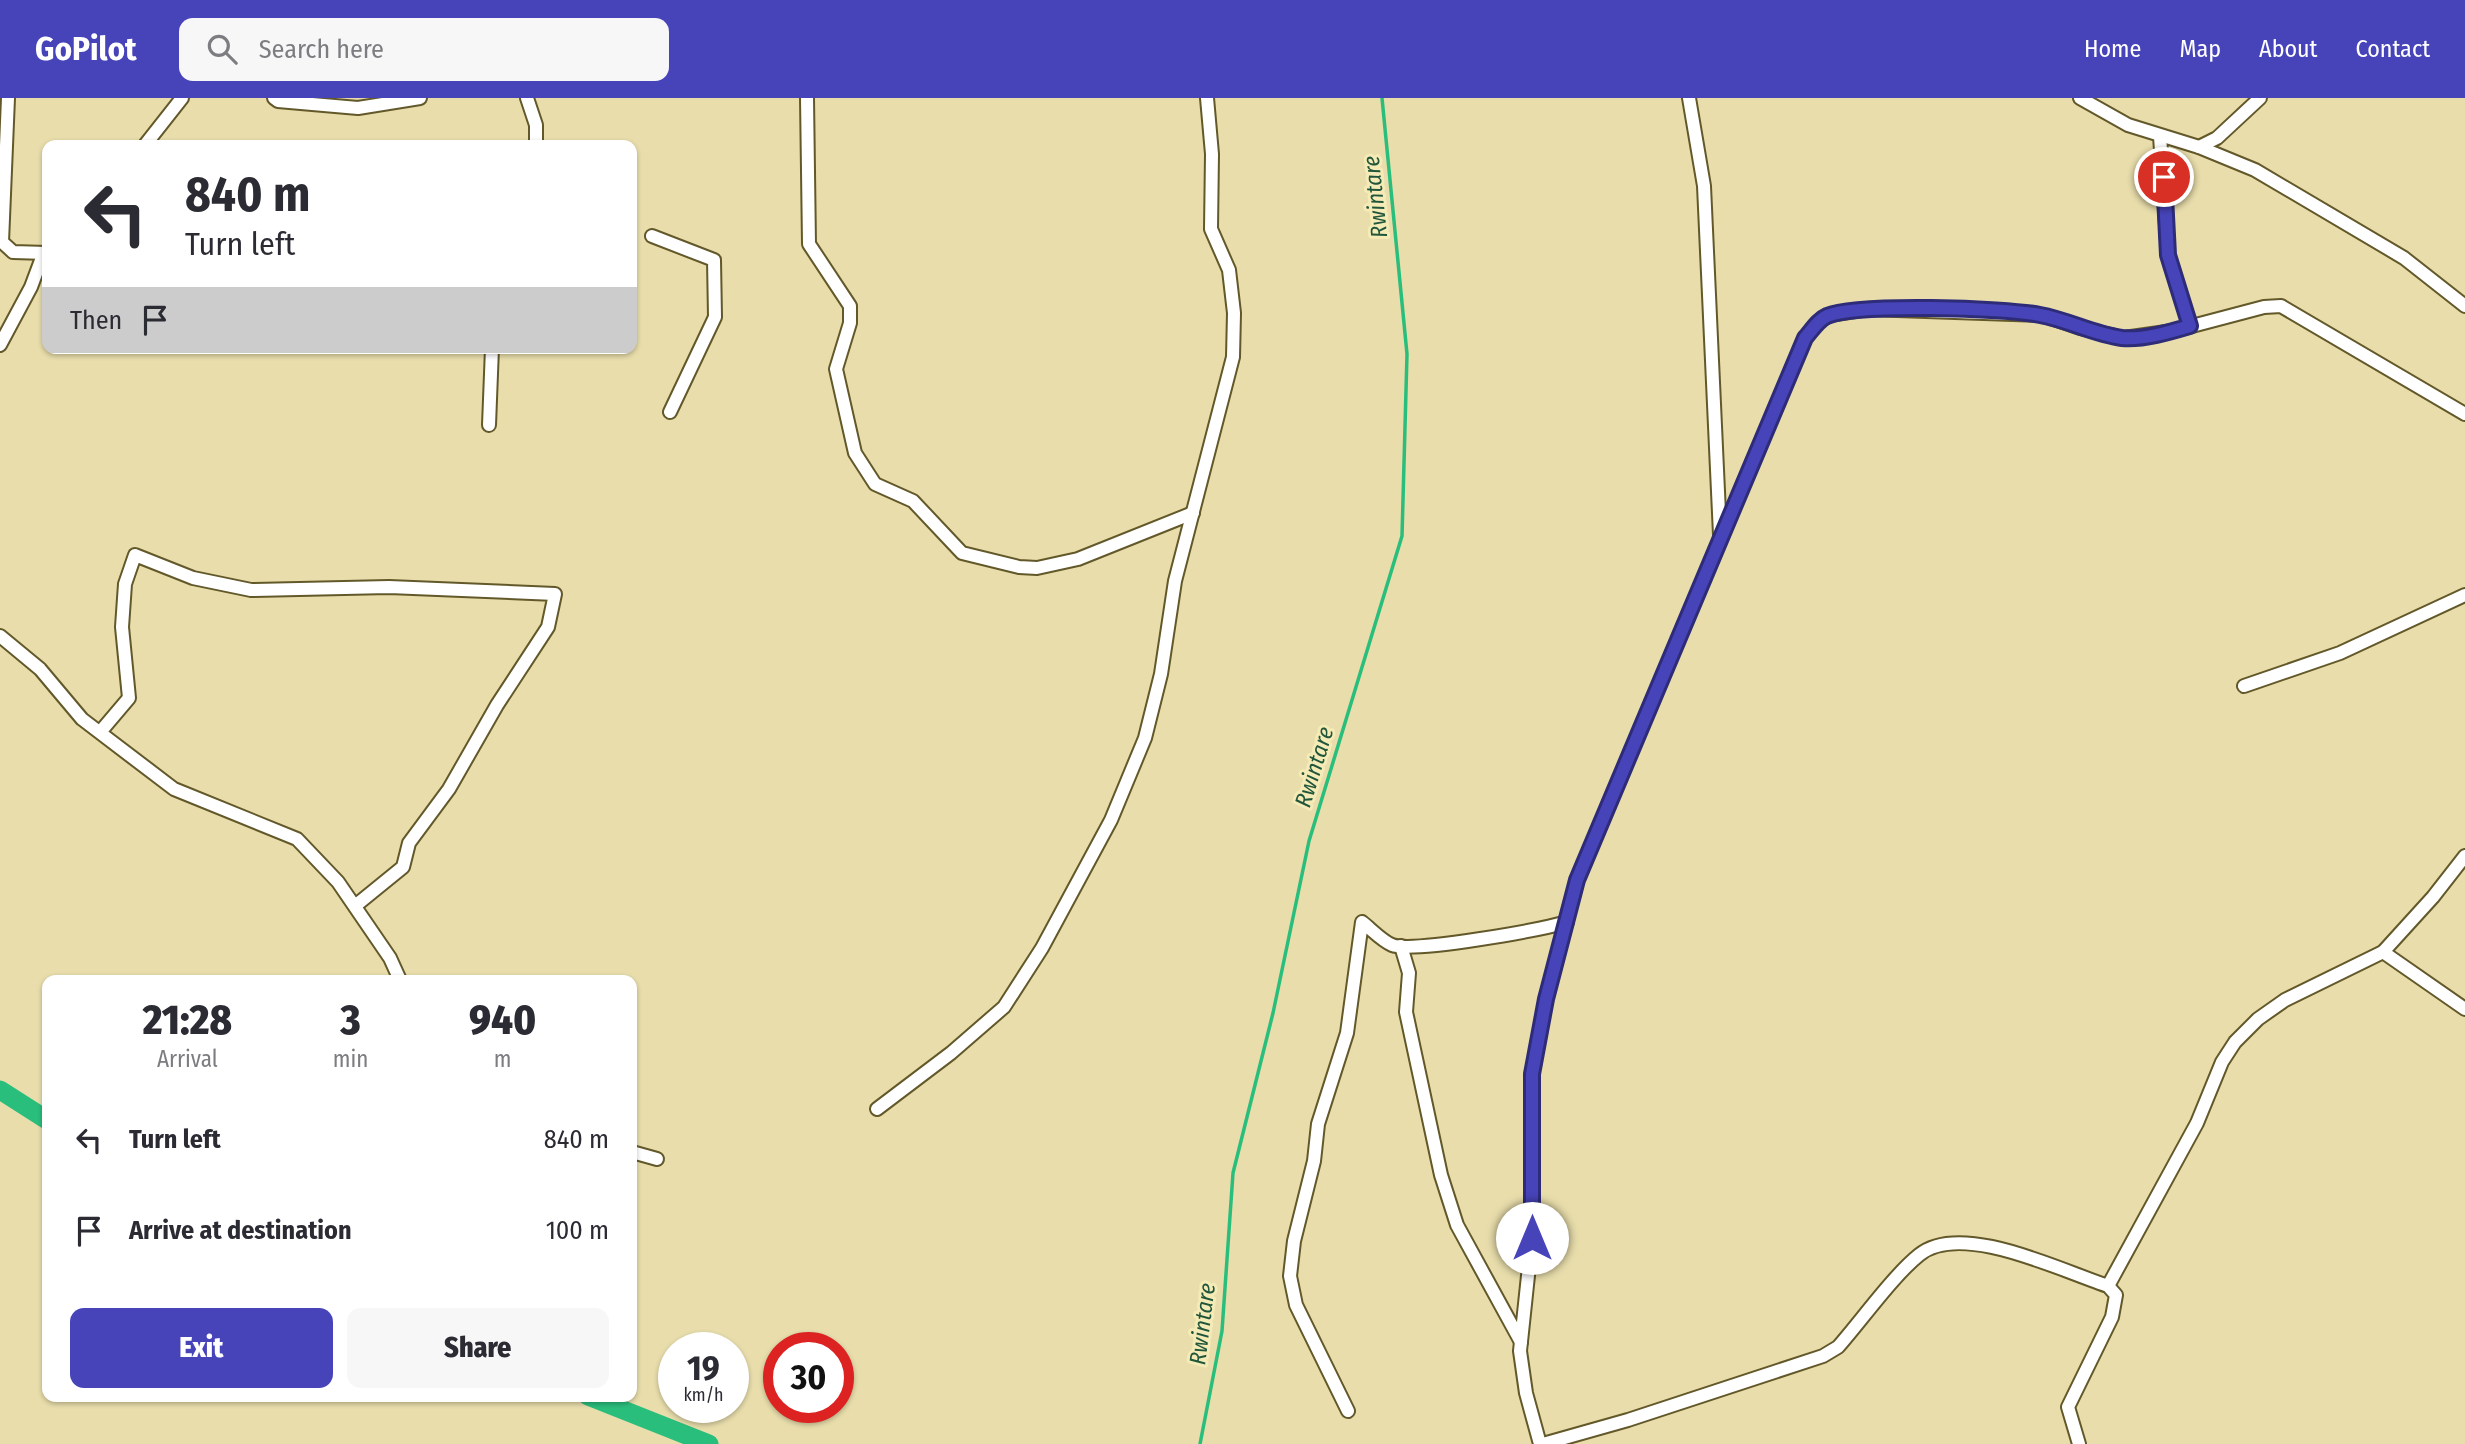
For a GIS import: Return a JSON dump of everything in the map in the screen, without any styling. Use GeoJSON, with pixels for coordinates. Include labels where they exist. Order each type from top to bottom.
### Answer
{"type":"FeatureCollection","features":[{"type":"Feature","properties":{"kind":"street"},"geometry":{"type":"LineString","coordinates":[[8,98],[2,242],[13,252],[42,254]]}},
{"type":"Feature","properties":{"kind":"street"},"geometry":{"type":"LineString","coordinates":[[149,140],[182,98]]}},
{"type":"Feature","properties":{"kind":"street"},"geometry":{"type":"LineString","coordinates":[[274,98],[278,101],[358,108],[420,98]]}},
{"type":"Feature","properties":{"kind":"street"},"geometry":{"type":"LineString","coordinates":[[527,98],[536,125],[536,140]]}},
{"type":"Feature","properties":{"kind":"street"},"geometry":{"type":"LineString","coordinates":[[807,98],[808,238],[850,306],[850,323],[836,369],[855,453],[875,484],[913,501],[962,553],[1019,567],[1037,568],[1078,559],[1193,513]]}},
{"type":"Feature","properties":{"kind":"street"},"geometry":{"type":"LineString","coordinates":[[877,1109],[951,1053],[1004,1007],[1042,948],[1111,820],[1145,738],[1161,674],[1175,581],[1233,357],[1234,313],[1229,270],[1211,229],[1212,154],[1207,98]]}},
{"type":"Feature","properties":{"kind":"street"},"geometry":{"type":"LineString","coordinates":[[1689,98],[1704,186],[1720,538]]}},
{"type":"Feature","properties":{"kind":"street"},"geometry":{"type":"LineString","coordinates":[[2080,98],[2128,125],[2199,147],[2255,170],[2327,210],[2404,258],[2465,306]]}},
{"type":"Feature","properties":{"kind":"street"},"geometry":{"type":"LineString","coordinates":[[2199,147],[2234,124],[2260,98]]}},
{"type":"Feature","properties":{"kind":"street"},"geometry":{"type":"LineString","coordinates":[[2160,136],[2168,255],[2190,326]]}},
{"type":"Feature","properties":{"kind":"street"},"geometry":{"type":"LineString","coordinates":[[652,236],[714,260],[715,317],[670,412]]}},
{"type":"Feature","properties":{"kind":"street"},"geometry":{"type":"LineString","coordinates":[[0,345],[42,261]]}},
{"type":"Feature","properties":{"kind":"street"},"geometry":{"type":"LineString","coordinates":[[2079,1444],[2068,1407],[2114,1310],[2116,1295],[2108,1286],[2016,1250],[1961,1244],[1920,1253],[1838,1347],[1824,1356],[1628,1420],[1542,1444],[1526,1393],[1521,1342],[1532,1238],[1532,1074],[1577,880],[1768,430],[1795,356],[1820,320],[1830,315],[1868,309],[2010,311],[2042,315],[2080,328],[2124,338],[2190,326],[2264,307],[2281,306],[2465,414]]}},
{"type":"Feature","properties":{"kind":"street"},"geometry":{"type":"LineString","coordinates":[[489,425],[490,354]]}},
{"type":"Feature","properties":{"kind":"street"},"geometry":{"type":"LineString","coordinates":[[101,731],[129,698],[122,627],[125,584],[135,555],[193,578],[251,590],[389,587],[555,594],[548,627],[497,705],[449,789],[409,843],[403,867],[355,906]]}},
{"type":"Feature","properties":{"kind":"street"},"geometry":{"type":"LineString","coordinates":[[2244,686],[2350,649],[2465,595]]}},
{"type":"Feature","properties":{"kind":"street"},"geometry":{"type":"LineString","coordinates":[[0,636],[40,668],[82,719],[174,789],[297,839],[338,882],[390,958],[398,975]]}},
{"type":"Feature","properties":{"kind":"street"},"geometry":{"type":"LineString","coordinates":[[2108,1286],[2197,1123],[2222,1062],[2235,1042],[2258,1019],[2285,1000],[2383,952],[2465,856]]}},
{"type":"Feature","properties":{"kind":"street"},"geometry":{"type":"LineString","coordinates":[[1349,1411],[1296,1306],[1290,1276],[1294,1241],[1314,1161],[1318,1124],[1347,1033],[1362,922],[1391,945],[1421,949],[1503,933],[1540,930],[1567,922]]}},
{"type":"Feature","properties":{"kind":"street"},"geometry":{"type":"LineString","coordinates":[[1401,946],[1409,973],[1406,1012],[1441,1175],[1457,1225],[1521,1342]]}},
{"type":"Feature","properties":{"kind":"street"},"geometry":{"type":"LineString","coordinates":[[2383,952],[2465,1009]]}},
{"type":"Feature","properties":{"kind":"street"},"geometry":{"type":"LineString","coordinates":[[637,1153],[657,1159]]}},
{"type":"Feature","properties":{"kind":"waterway","name":"Rwintare"},"geometry":{"type":"LineString","coordinates":[[1200,1444],[1222,1331],[1233,1173],[1273,1013],[1309,841],[1402,536],[1407,354],[1382,98]]}},
{"type":"Feature","properties":{"kind":"waterway"},"geometry":{"type":"LineString","coordinates":[[0,1090],[42,1117]]}},
{"type":"Feature","properties":{"kind":"waterway"},"geometry":{"type":"LineString","coordinates":[[603,1402],[709,1444]]}},
{"type":"Feature","properties":{"kind":"route"},"geometry":{"type":"LineString","coordinates":[[1532,1238],[1532,1074],[1546,999],[1577,880],[1648,705],[1768,430],[1795,356],[1805,338],[1820,320],[1830,315],[1868,309],[2010,311],[2042,315],[2080,328],[2124,338],[2190,326],[2168,255],[2164,177]]}}]}
